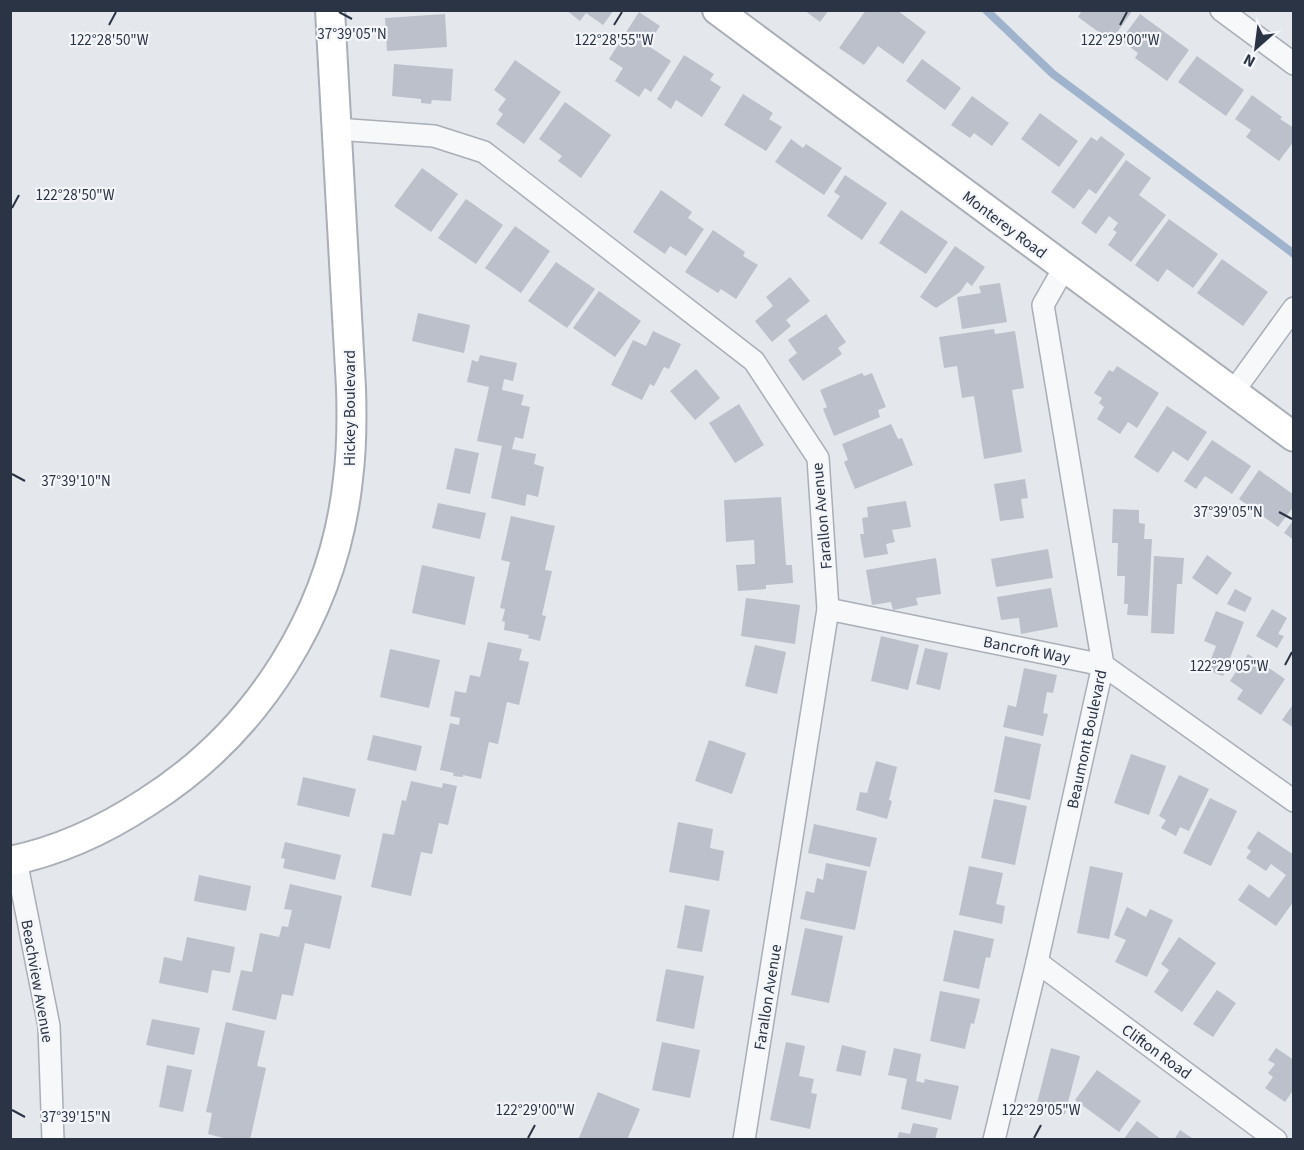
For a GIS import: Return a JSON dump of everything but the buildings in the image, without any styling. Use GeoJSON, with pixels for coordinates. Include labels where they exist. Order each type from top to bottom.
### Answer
{"type":"FeatureCollection","features":[{"type":"Feature","properties":{"kind":"main road","name":"Hickey Boulevard"},"geometry":{"type":"LineString","coordinates":[[13,861],[70,843],[120,819],[164,792],[204,760],[236,729],[265,694],[290,655],[312,613],[340,525],[348,480],[352,432],[351,377],[330,10]]}},
{"type":"Feature","properties":{"kind":"main road","name":"Monterey Road"},"geometry":{"type":"LineString","coordinates":[[717,10],[1293,436]]}},
{"type":"Feature","properties":{"kind":"street"},"geometry":{"type":"LineString","coordinates":[[1221,10],[1293,64]]}},
{"type":"Feature","properties":{"kind":"street","name":"Farallon Avenue"},"geometry":{"type":"LineString","coordinates":[[336,129],[434,136],[484,152],[754,361],[818,458],[828,609],[744,1140]]}},
{"type":"Feature","properties":{"kind":"street","name":"Beaumont Boulevard"},"geometry":{"type":"LineString","coordinates":[[994,1140],[1037,962],[1103,664],[1043,305],[1064,268]]}},
{"type":"Feature","properties":{"kind":"street"},"geometry":{"type":"LineString","coordinates":[[1233,392],[1293,308]]}},
{"type":"Feature","properties":{"kind":"street","name":"Bancroft Way"},"geometry":{"type":"LineString","coordinates":[[828,609],[1103,664],[1293,801]]}},
{"type":"Feature","properties":{"kind":"street","name":"Beachview Avenue"},"geometry":{"type":"LineString","coordinates":[[13,861],[49,1026],[53,1140]]}},
{"type":"Feature","properties":{"kind":"street","name":"Clifton Road"},"geometry":{"type":"LineString","coordinates":[[1037,962],[1276,1140]]}},
{"type":"Feature","properties":{"kind":"waterway"},"geometry":{"type":"LineString","coordinates":[[986,10],[1053,74],[1294,254]]}}]}
